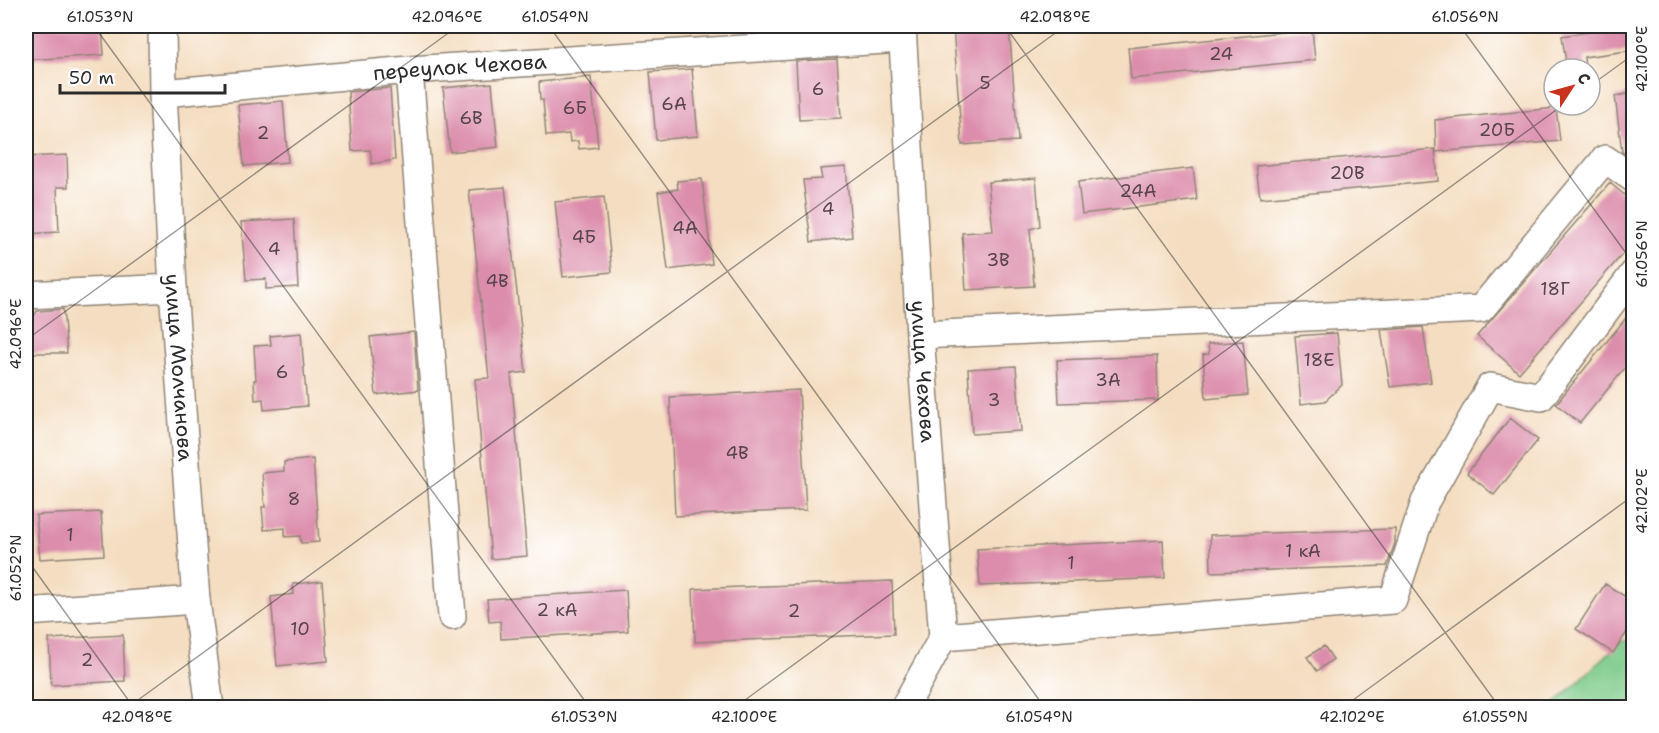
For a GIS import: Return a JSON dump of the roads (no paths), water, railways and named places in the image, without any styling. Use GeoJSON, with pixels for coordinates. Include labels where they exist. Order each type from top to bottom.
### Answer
{"type":"FeatureCollection","features":[{"type":"Feature","properties":{"kind":"street","name":"улица Молчанова"},"geometry":{"type":"LineString","coordinates":[[162,26],[163,93],[173,288],[196,600],[210,708]]}},
{"type":"Feature","properties":{"kind":"street","name":"переулок Чехова"},"geometry":{"type":"LineString","coordinates":[[163,93],[409,70],[902,32]]}},
{"type":"Feature","properties":{"kind":"street","name":"улица Чехова"},"geometry":{"type":"LineString","coordinates":[[902,32],[920,335],[943,637]]}},
{"type":"Feature","properties":{"kind":"street"},"geometry":{"type":"LineString","coordinates":[[409,70],[452,616]]}},
{"type":"Feature","properties":{"kind":"street"},"geometry":{"type":"LineString","coordinates":[[920,335],[1481,309],[1605,159],[1634,179]]}},
{"type":"Feature","properties":{"kind":"street"},"geometry":{"type":"LineString","coordinates":[[904,708],[943,637],[1393,600],[1425,502],[1490,387],[1541,398],[1634,273]]}},
{"type":"Feature","properties":{"kind":"street"},"geometry":{"type":"LineString","coordinates":[[26,296],[173,288]]}},
{"type":"Feature","properties":{"kind":"street"},"geometry":{"type":"LineString","coordinates":[[26,612],[196,600]]}}]}
